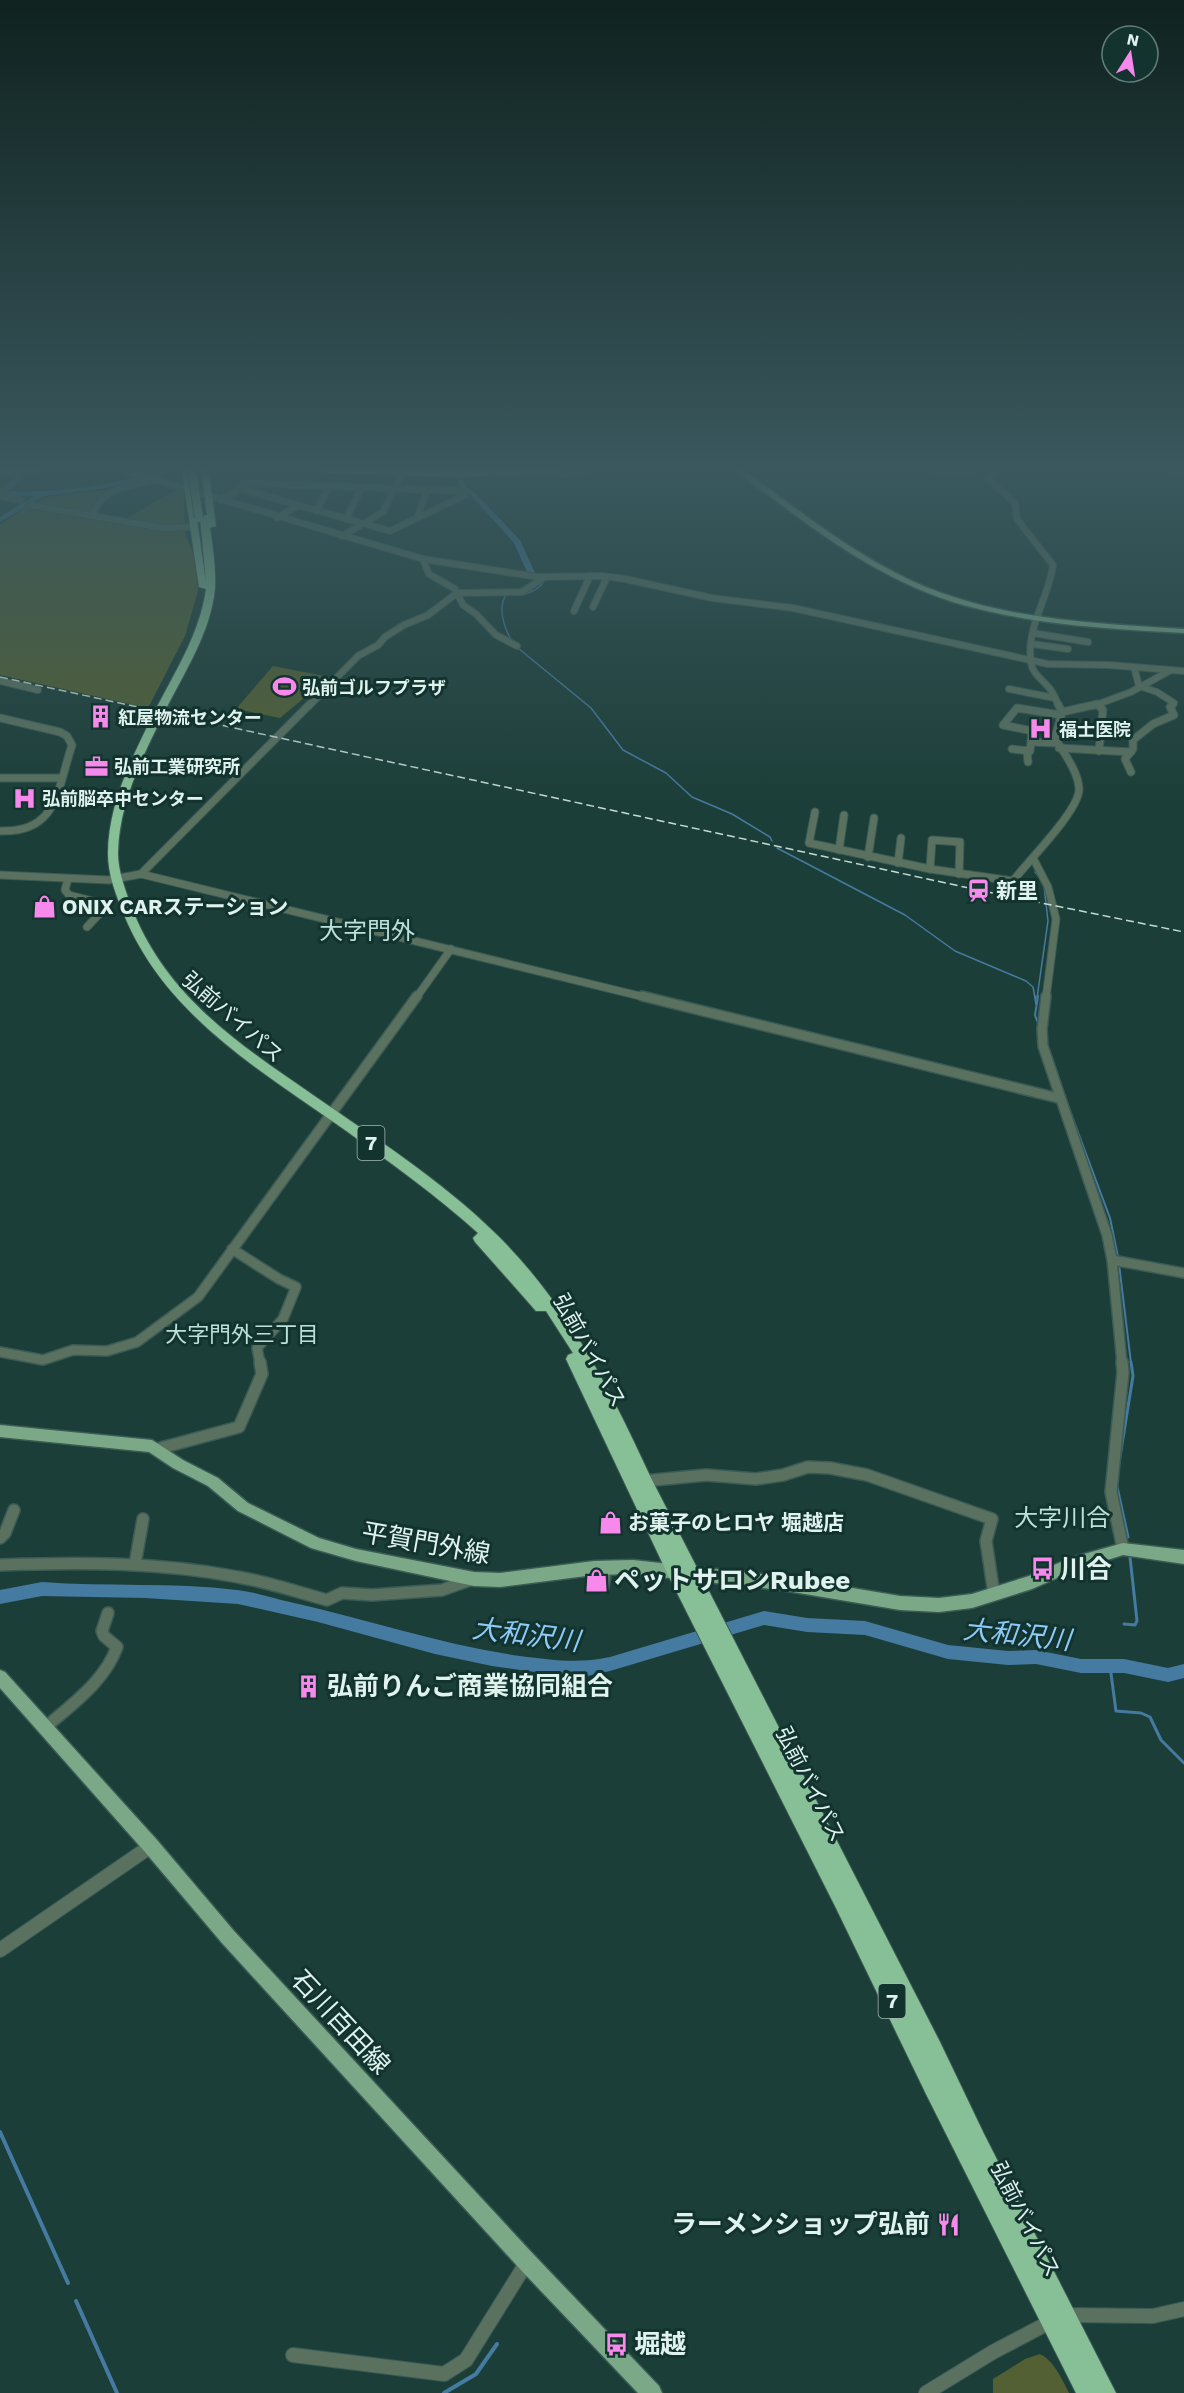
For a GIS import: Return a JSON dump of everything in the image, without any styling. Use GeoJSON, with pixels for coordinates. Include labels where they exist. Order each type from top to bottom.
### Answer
{"type":"FeatureCollection","features":[{"type":"Feature","properties":{"kind":"highway","name":"7"},"geometry":{"type":"LineString","coordinates":[[206,583],[207,587]]}},
{"type":"Feature","properties":{"kind":"highway","name":"弘前バイパス"},"geometry":{"type":"LineString","coordinates":[[207,583],[208,602],[194,644],[156,712],[125,788],[119,812],[113,855],[113,880],[136,933],[158,970],[174,990],[221,1034],[450,1212],[480,1238],[538,1304],[574,1360],[704,1610],[1058,2318]]}},
{"type":"Feature","properties":{"kind":"highway","name":"7"},"geometry":{"type":"LineString","coordinates":[[207,587],[208,583]]}},
{"type":"Feature","properties":{"kind":"highway","name":"弘前バイパス"},"geometry":{"type":"LineString","coordinates":[[329,1118],[461,1210],[509,1254],[530,1278],[554,1310],[609,1403],[683,1572]]}},
{"type":"Feature","properties":{"kind":"highway","name":"7"},"geometry":{"type":"LineString","coordinates":[[1058,2318],[1088,2393]]}},
{"type":"Feature","properties":{"kind":"highway","name":"7"},"geometry":{"type":"LineString","coordinates":[[1058,2318],[1104,2393]]}},
{"type":"Feature","properties":{"kind":"main road"},"geometry":{"type":"LineString","coordinates":[[911,583],[948,598],[1035,620],[1113,628],[1184,631]]}},
{"type":"Feature","properties":{"kind":"main road","name":"平賀門外線"},"geometry":{"type":"LineString","coordinates":[[0,1431],[146,1444],[213,1482],[243,1507],[277,1526],[316,1543],[356,1556],[474,1579],[511,1580],[606,1567],[683,1572],[781,1583],[900,1603],[939,1605],[972,1601],[1032,1582],[1070,1565],[1123,1549],[1184,1557]]}},
{"type":"Feature","properties":{"kind":"main road","name":"石川百田線"},"geometry":{"type":"LineString","coordinates":[[0,1677],[151,1846],[228,1937],[527,2262],[652,2393]]}},
{"type":"Feature","properties":{"kind":"street"},"geometry":{"type":"LineString","coordinates":[[442,583],[457,593],[463,605],[476,614],[496,635],[514,645]]}},
{"type":"Feature","properties":{"kind":"street"},"geometry":{"type":"LineString","coordinates":[[141,874],[358,656],[378,645],[385,637],[404,625],[428,615],[457,593],[522,592],[531,583]]}},
{"type":"Feature","properties":{"kind":"street"},"geometry":{"type":"LineString","coordinates":[[574,611],[587,583]]}},
{"type":"Feature","properties":{"kind":"street"},"geometry":{"type":"LineString","coordinates":[[593,607],[604,583]]}},
{"type":"Feature","properties":{"kind":"street"},"geometry":{"type":"LineString","coordinates":[[639,583],[712,598],[793,608],[1032,661],[1184,671]]}},
{"type":"Feature","properties":{"kind":"street"},"geometry":{"type":"LineString","coordinates":[[815,812],[809,843],[930,869],[1013,881],[1024,864],[1033,858],[1071,808],[1079,793],[1078,780],[1055,738],[1062,713],[1051,689],[1034,670],[1032,661],[1035,620],[1050,583]]}},
{"type":"Feature","properties":{"kind":"street"},"geometry":{"type":"LineString","coordinates":[[1033,633],[1088,642]]}},
{"type":"Feature","properties":{"kind":"street"},"geometry":{"type":"LineString","coordinates":[[1032,644],[1068,650]]}},
{"type":"Feature","properties":{"kind":"street"},"geometry":{"type":"LineString","coordinates":[[1134,667],[1139,686],[1174,702]]}},
{"type":"Feature","properties":{"kind":"street"},"geometry":{"type":"LineString","coordinates":[[1012,749],[1030,751],[1032,742],[1032,731],[1003,725],[1017,708],[1062,713],[1098,705],[1124,697],[1172,670]]}},
{"type":"Feature","properties":{"kind":"street"},"geometry":{"type":"LineString","coordinates":[[0,681],[38,690]]}},
{"type":"Feature","properties":{"kind":"street"},"geometry":{"type":"LineString","coordinates":[[1009,689],[1055,698]]}},
{"type":"Feature","properties":{"kind":"street"},"geometry":{"type":"LineString","coordinates":[[1131,772],[1125,759],[1134,748],[1133,740],[1153,724],[1174,715],[1170,707],[1174,702],[1184,699]]}},
{"type":"Feature","properties":{"kind":"street"},"geometry":{"type":"LineString","coordinates":[[1098,705],[1103,710],[1099,751]]}},
{"type":"Feature","properties":{"kind":"street"},"geometry":{"type":"LineString","coordinates":[[0,718],[68,736],[72,745],[48,814],[43,820],[26,830],[0,831]]}},
{"type":"Feature","properties":{"kind":"street"},"geometry":{"type":"LineString","coordinates":[[1032,742],[1099,751],[1131,752]]}},
{"type":"Feature","properties":{"kind":"street"},"geometry":{"type":"LineString","coordinates":[[1027,750],[1028,762]]}},
{"type":"Feature","properties":{"kind":"street"},"geometry":{"type":"LineString","coordinates":[[0,778],[60,778]]}},
{"type":"Feature","properties":{"kind":"street"},"geometry":{"type":"LineString","coordinates":[[839,850],[844,815]]}},
{"type":"Feature","properties":{"kind":"street"},"geometry":{"type":"LineString","coordinates":[[868,857],[874,819]]}},
{"type":"Feature","properties":{"kind":"street"},"geometry":{"type":"LineString","coordinates":[[898,863],[901,838]]}},
{"type":"Feature","properties":{"kind":"street"},"geometry":{"type":"LineString","coordinates":[[930,869],[932,840],[960,842],[959,874]]}},
{"type":"Feature","properties":{"kind":"street"},"geometry":{"type":"LineString","coordinates":[[1033,858],[1047,884],[1056,919],[1042,1029],[1043,1046],[1058,1098],[1103,1225],[1112,1260],[1124,1372],[1111,1492],[1123,1549]]}},
{"type":"Feature","properties":{"kind":"street"},"geometry":{"type":"LineString","coordinates":[[0,875],[113,880],[141,874],[1058,1098]]}},
{"type":"Feature","properties":{"kind":"street"},"geometry":{"type":"LineString","coordinates":[[68,879],[65,890],[69,895],[96,902],[101,912],[87,927]]}},
{"type":"Feature","properties":{"kind":"street"},"geometry":{"type":"LineString","coordinates":[[0,1352],[43,1360],[73,1350],[107,1351],[137,1342],[198,1297],[451,949]]}},
{"type":"Feature","properties":{"kind":"street"},"geometry":{"type":"LineString","coordinates":[[157,1449],[238,1427],[262,1374],[257,1348],[283,1319],[296,1287],[279,1279],[232,1249]]}},
{"type":"Feature","properties":{"kind":"street"},"geometry":{"type":"LineString","coordinates":[[1112,1260],[1184,1273]]}},
{"type":"Feature","properties":{"kind":"street"},"geometry":{"type":"LineString","coordinates":[[644,1481],[706,1475],[756,1479],[783,1475],[808,1467],[867,1475],[992,1519],[986,1541],[994,1594]]}},
{"type":"Feature","properties":{"kind":"street"},"geometry":{"type":"LineString","coordinates":[[0,1538],[5,1533],[14,1510]]}},
{"type":"Feature","properties":{"kind":"street"},"geometry":{"type":"LineString","coordinates":[[135,1564],[143,1519]]}},
{"type":"Feature","properties":{"kind":"street"},"geometry":{"type":"LineString","coordinates":[[0,1565],[135,1564],[231,1575],[327,1600],[342,1593],[372,1595],[442,1590],[474,1579]]}},
{"type":"Feature","properties":{"kind":"street"},"geometry":{"type":"LineString","coordinates":[[603,1587],[606,1567]]}},
{"type":"Feature","properties":{"kind":"street"},"geometry":{"type":"LineString","coordinates":[[46,1727],[80,1697],[115,1658],[117,1647],[102,1630],[108,1613]]}},
{"type":"Feature","properties":{"kind":"street"},"geometry":{"type":"LineString","coordinates":[[0,1950],[151,1846]]}},
{"type":"Feature","properties":{"kind":"street"},"geometry":{"type":"LineString","coordinates":[[292,2355],[444,2374],[466,2360],[527,2262]]}},
{"type":"Feature","properties":{"kind":"street"},"geometry":{"type":"LineString","coordinates":[[926,2393],[993,2352],[1058,2318],[1153,2316],[1184,2309]]}},
{"type":"Feature","properties":{"kind":"green space"},"geometry":{"type":"Polygon","coordinates":[[[0,583],[197,583],[198,591],[185,636],[148,708],[0,675],[0,583]]]}},
{"type":"Feature","properties":{"kind":"green space"},"geometry":{"type":"Polygon","coordinates":[[[273,666],[329,677],[280,718],[236,709],[273,666]]]}},
{"type":"Feature","properties":{"kind":"green space"},"geometry":{"type":"Polygon","coordinates":[[[1040,2354],[1053,2366],[1069,2393],[993,2393],[993,2379],[1025,2359],[1040,2354]]]}},
{"type":"Feature","properties":{"kind":"waterway"},"geometry":{"type":"LineString","coordinates":[[512,642],[502,613],[506,595],[531,592],[542,583]]}},
{"type":"Feature","properties":{"kind":"waterway"},"geometry":{"type":"LineString","coordinates":[[518,648],[591,708],[623,750],[666,773],[692,797],[732,814],[770,837],[772,841]]}},
{"type":"Feature","properties":{"kind":"waterway"},"geometry":{"type":"LineString","coordinates":[[777,848],[905,915],[955,951],[1026,981],[1033,987],[1035,998]]}},
{"type":"Feature","properties":{"kind":"waterway"},"geometry":{"type":"LineString","coordinates":[[1035,872],[1040,878]]}},
{"type":"Feature","properties":{"kind":"waterway"},"geometry":{"type":"LineString","coordinates":[[1037,998],[1048,921],[1044,886]]}},
{"type":"Feature","properties":{"kind":"waterway"},"geometry":{"type":"LineString","coordinates":[[1035,996],[1036,1004]]}},
{"type":"Feature","properties":{"kind":"waterway"},"geometry":{"type":"LineString","coordinates":[[1037,1021],[1035,1015],[1038,996]]}},
{"type":"Feature","properties":{"kind":"waterway"},"geometry":{"type":"LineString","coordinates":[[1063,1092],[1110,1218],[1118,1257]]}},
{"type":"Feature","properties":{"kind":"waterway"},"geometry":{"type":"LineString","coordinates":[[1119,1264],[1131,1363]]}},
{"type":"Feature","properties":{"kind":"waterway"},"geometry":{"type":"LineString","coordinates":[[1119,1463],[1133,1376],[1131,1362]]}},
{"type":"Feature","properties":{"kind":"waterway"},"geometry":{"type":"LineString","coordinates":[[1117,1487],[1128,1537]]}},
{"type":"Feature","properties":{"kind":"waterway"},"geometry":{"type":"LineString","coordinates":[[1124,1624],[1135,1625],[1137,1621],[1130,1557]]}},
{"type":"Feature","properties":{"kind":"waterway","name":"大和沢川"},"geometry":{"type":"LineString","coordinates":[[0,1597],[42,1589],[145,1591],[238,1597],[318,1615],[435,1647],[492,1659],[550,1667],[587,1669],[610,1664],[764,1618],[807,1625],[865,1628],[948,1652],[1008,1658],[1036,1657],[1081,1666],[1124,1666],[1168,1675],[1184,1671]]}},
{"type":"Feature","properties":{"kind":"waterway"},"geometry":{"type":"LineString","coordinates":[[1110,1666],[1116,1711],[1141,1713],[1150,1717],[1161,1740],[1184,1763]]}},
{"type":"Feature","properties":{"kind":"waterway"},"geometry":{"type":"LineString","coordinates":[[0,2132],[68,2283]]}},
{"type":"Feature","properties":{"kind":"waterway"},"geometry":{"type":"LineString","coordinates":[[76,2301],[117,2393]]}},
{"type":"Feature","properties":{"kind":"waterway"},"geometry":{"type":"LineString","coordinates":[[444,2393],[476,2374],[497,2344]]}},
{"type":"Feature","properties":{"kind":"railway"},"geometry":{"type":"LineString","coordinates":[[0,677],[978,890],[1184,932]]}},
{"type":"Feature","properties":{"kind":"place","name":"弘前ゴルフプラザ"},"geometry":{"type":"Point","coordinates":[284,687]}},
{"type":"Feature","properties":{"kind":"place","name":"紅屋物流センター"},"geometry":{"type":"Point","coordinates":[100,717]}},
{"type":"Feature","properties":{"kind":"place","name":"福士医院"},"geometry":{"type":"Point","coordinates":[1041,729]}},
{"type":"Feature","properties":{"kind":"place","name":"弘前工業研究所"},"geometry":{"type":"Point","coordinates":[96,766]}},
{"type":"Feature","properties":{"kind":"place","name":"弘前脳卒中センター"},"geometry":{"type":"Point","coordinates":[24,798]}},
{"type":"Feature","properties":{"kind":"place","name":"新里"},"geometry":{"type":"Point","coordinates":[978,890]}},
{"type":"Feature","properties":{"kind":"place","name":"ONIX CARステーション"},"geometry":{"type":"Point","coordinates":[44,906]}},
{"type":"Feature","properties":{"kind":"place","name":"お菓子のヒロヤ 堀越店"},"geometry":{"type":"Point","coordinates":[610,1522]}},
{"type":"Feature","properties":{"kind":"place","name":"川合"},"geometry":{"type":"Point","coordinates":[1042,1569]}},
{"type":"Feature","properties":{"kind":"place","name":"ペットサロンRubee"},"geometry":{"type":"Point","coordinates":[596,1580]}},
{"type":"Feature","properties":{"kind":"place","name":"弘前りんご商業協同組合"},"geometry":{"type":"Point","coordinates":[309,1686]}},
{"type":"Feature","properties":{"kind":"place","name":"ラーメンショップ弘前"},"geometry":{"type":"Point","coordinates":[948,2224]}},
{"type":"Feature","properties":{"kind":"place","name":"堀越"},"geometry":{"type":"Point","coordinates":[616,2344]}},
{"type":"Feature","properties":{"kind":"district","name":"大字門外"},"geometry":{"type":"Point","coordinates":[367,931]}},
{"type":"Feature","properties":{"kind":"district","name":"大字門外三丁目"},"geometry":{"type":"Point","coordinates":[242,1334]}},
{"type":"Feature","properties":{"kind":"district","name":"大字川合"},"geometry":{"type":"Point","coordinates":[1062,1518]}}]}
